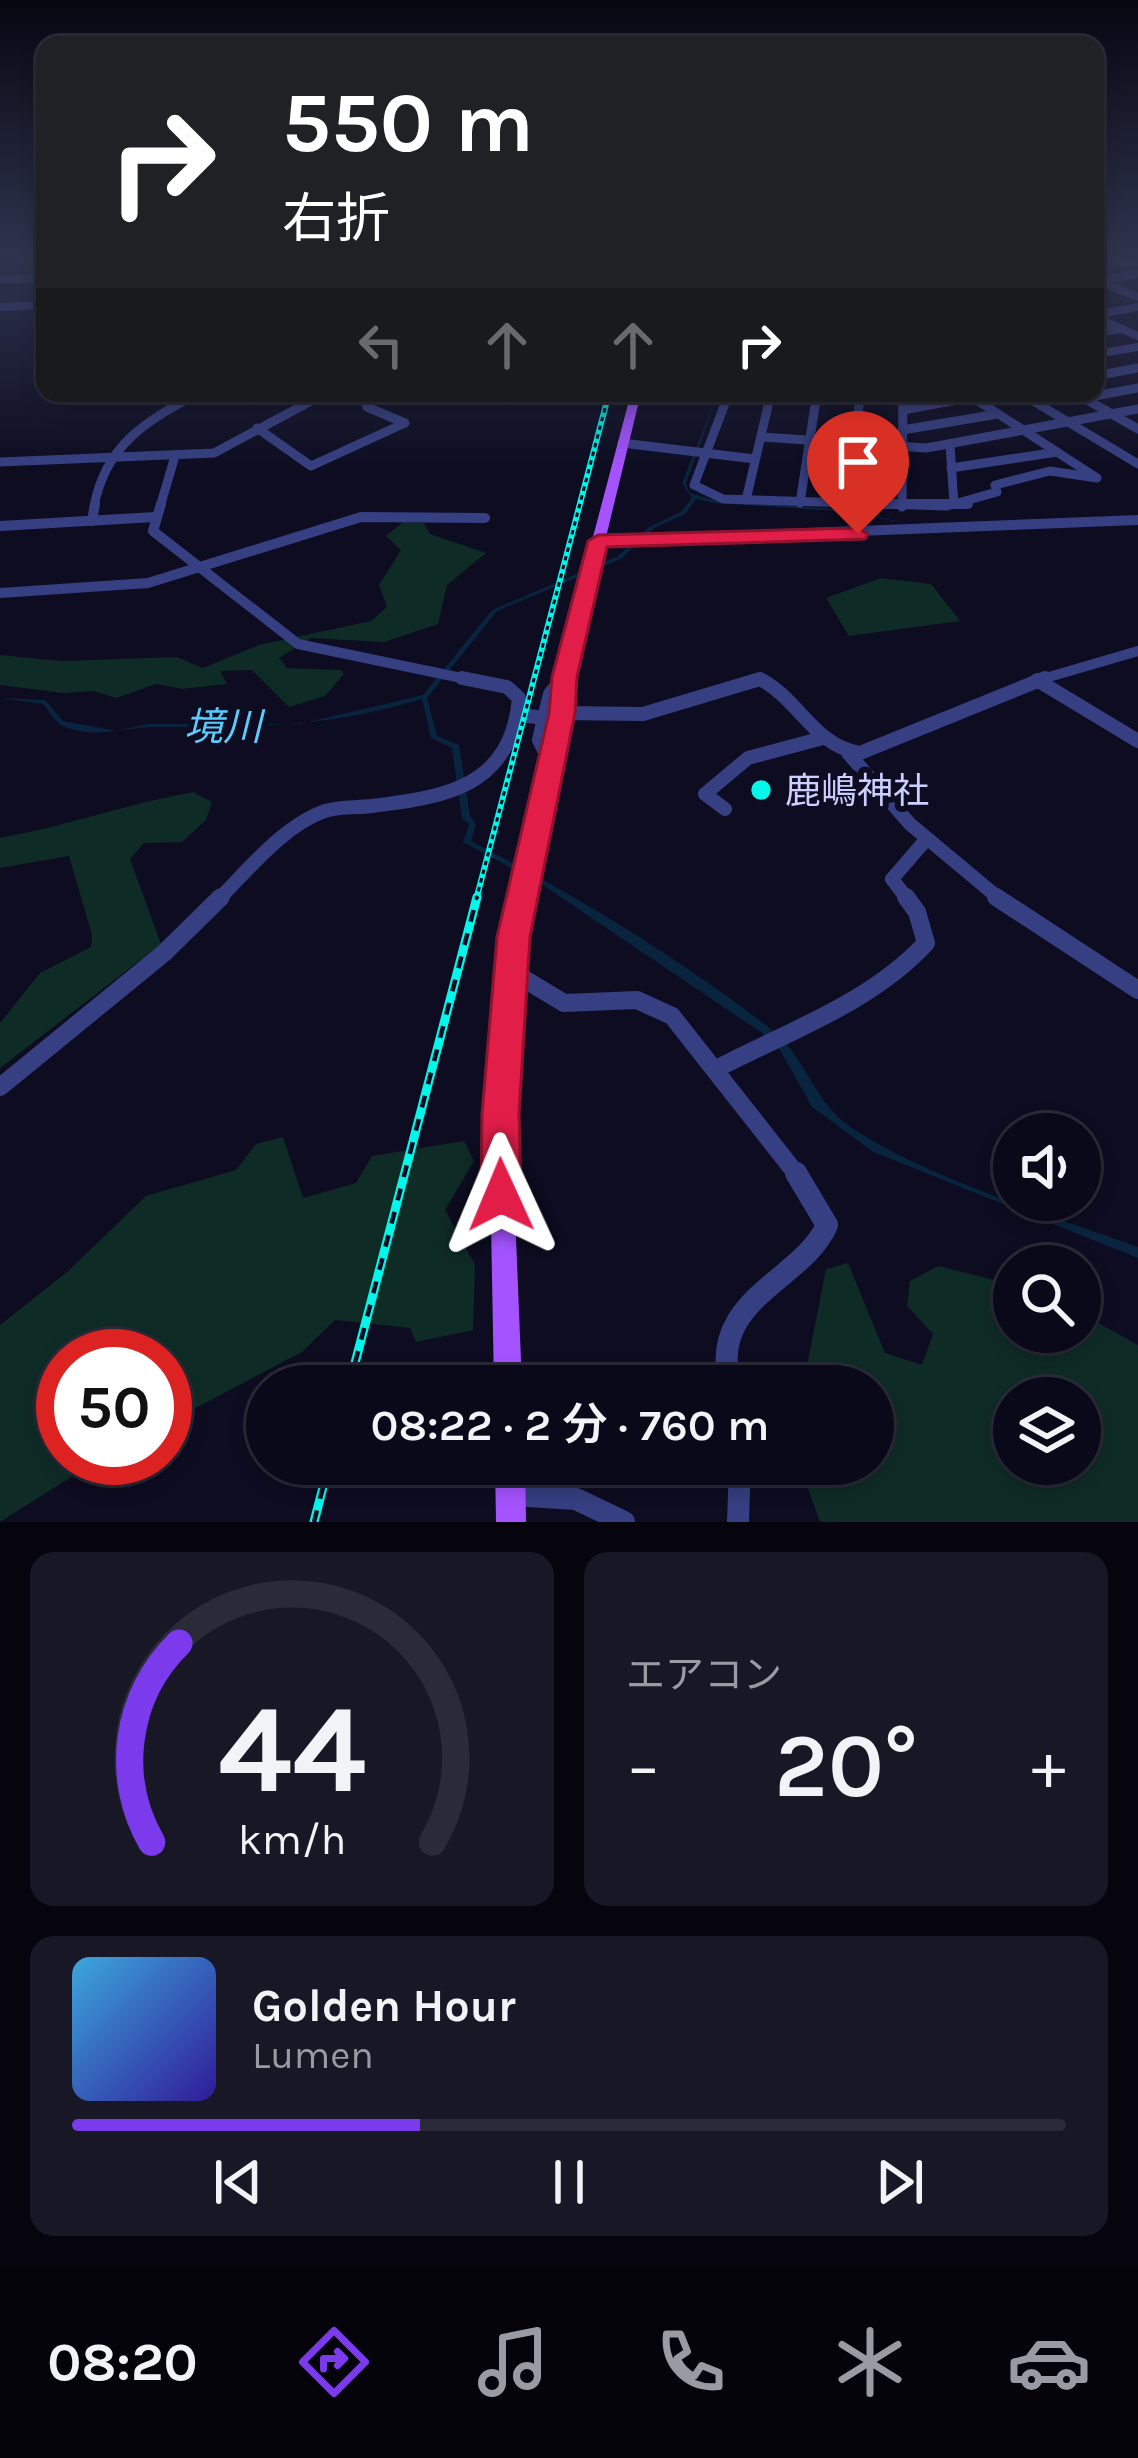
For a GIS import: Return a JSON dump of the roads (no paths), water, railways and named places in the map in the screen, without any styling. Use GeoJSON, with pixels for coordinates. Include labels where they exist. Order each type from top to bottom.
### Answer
{"type":"FeatureCollection","features":[{"type":"Feature","properties":{"kind":"main road"},"geometry":{"type":"LineString","coordinates":[[507,1365],[500,1114],[511,971],[553,715],[633,402]]}},
{"type":"Feature","properties":{"kind":"street"},"geometry":{"type":"LineString","coordinates":[[1104,331],[1121,328]]}},
{"type":"Feature","properties":{"kind":"street"},"geometry":{"type":"LineString","coordinates":[[1121,328],[1138,336]]}},
{"type":"Feature","properties":{"kind":"street"},"geometry":{"type":"LineString","coordinates":[[1104,353],[1138,347]]}},
{"type":"Feature","properties":{"kind":"street"},"geometry":{"type":"LineString","coordinates":[[1104,374],[1138,368]]}},
{"type":"Feature","properties":{"kind":"street"},"geometry":{"type":"LineString","coordinates":[[1104,392],[1138,388]]}},
{"type":"Feature","properties":{"kind":"street"},"geometry":{"type":"LineString","coordinates":[[92,520],[95,489],[131,428],[182,402]]}},
{"type":"Feature","properties":{"kind":"street"},"geometry":{"type":"LineString","coordinates":[[0,462],[175,456],[226,449],[296,402]]}},
{"type":"Feature","properties":{"kind":"street"},"geometry":{"type":"LineString","coordinates":[[257,428],[310,466],[404,423],[365,402]]}},
{"type":"Feature","properties":{"kind":"street"},"geometry":{"type":"LineString","coordinates":[[726,402],[695,488],[714,497],[902,507],[985,501],[997,492],[995,485],[1050,471],[1097,478],[980,402]]}},
{"type":"Feature","properties":{"kind":"street"},"geometry":{"type":"LineString","coordinates":[[746,500],[769,402]]}},
{"type":"Feature","properties":{"kind":"street"},"geometry":{"type":"LineString","coordinates":[[800,502],[816,402]]}},
{"type":"Feature","properties":{"kind":"street"},"geometry":{"type":"LineString","coordinates":[[851,501],[859,402]]}},
{"type":"Feature","properties":{"kind":"street"},"geometry":{"type":"LineString","coordinates":[[902,507],[903,402]]}},
{"type":"Feature","properties":{"kind":"street"},"geometry":{"type":"LineString","coordinates":[[903,410],[938,402]]}},
{"type":"Feature","properties":{"kind":"street"},"geometry":{"type":"LineString","coordinates":[[1035,402],[1138,464]]}},
{"type":"Feature","properties":{"kind":"street"},"geometry":{"type":"LineString","coordinates":[[1092,402],[1138,429]]}},
{"type":"Feature","properties":{"kind":"street"},"geometry":{"type":"LineString","coordinates":[[761,436],[855,446],[950,446],[1138,409]]}},
{"type":"Feature","properties":{"kind":"street"},"geometry":{"type":"LineString","coordinates":[[902,430],[998,414]]}},
{"type":"Feature","properties":{"kind":"street"},"geometry":{"type":"LineString","coordinates":[[622,443],[755,459]]}},
{"type":"Feature","properties":{"kind":"street"},"geometry":{"type":"LineString","coordinates":[[950,446],[954,504]]}},
{"type":"Feature","properties":{"kind":"street"},"geometry":{"type":"LineString","coordinates":[[951,468],[1057,452]]}},
{"type":"Feature","properties":{"kind":"street"},"geometry":{"type":"LineString","coordinates":[[0,1088],[162,954],[274,846],[325,809],[370,807],[488,778],[505,755],[520,715],[519,698],[507,687],[298,644],[153,532],[175,456]]}},
{"type":"Feature","properties":{"kind":"street"},"geometry":{"type":"LineString","coordinates":[[0,526],[155,517]]}},
{"type":"Feature","properties":{"kind":"street"},"geometry":{"type":"LineString","coordinates":[[0,593],[148,583],[345,520],[485,518]]}},
{"type":"Feature","properties":{"kind":"street"},"geometry":{"type":"LineString","coordinates":[[598,541],[1138,520]]}},
{"type":"Feature","properties":{"kind":"street"},"geometry":{"type":"LineString","coordinates":[[848,753],[1037,680],[1138,651]]}},
{"type":"Feature","properties":{"kind":"street"},"geometry":{"type":"LineString","coordinates":[[520,715],[643,714],[760,679],[779,690],[823,738],[848,753],[924,842],[1012,912],[1138,990]]}},
{"type":"Feature","properties":{"kind":"street"},"geometry":{"type":"LineString","coordinates":[[1037,680],[1138,741]]}},
{"type":"Feature","properties":{"kind":"street"},"geometry":{"type":"LineString","coordinates":[[724,809],[705,794],[748,758],[823,738]]}},
{"type":"Feature","properties":{"kind":"street"},"geometry":{"type":"LineString","coordinates":[[718,1068],[849,999],[872,995],[926,943],[923,929],[892,880],[924,842]]}},
{"type":"Feature","properties":{"kind":"street"},"geometry":{"type":"LineString","coordinates":[[511,971],[564,1003],[637,1000],[672,1016],[792,1166],[827,1225],[819,1244],[793,1257],[740,1321],[724,1355],[726,1365]]}},
{"type":"Feature","properties":{"kind":"street"},"geometry":{"type":"LineString","coordinates":[[738,1522],[739,1485]]}},
{"type":"Feature","properties":{"kind":"street"},"geometry":{"type":"LineString","coordinates":[[511,1494],[576,1499],[624,1522]]}},
{"type":"Feature","properties":{"kind":"water"},"geometry":{"type":"Polygon","coordinates":[[[714,402],[686,484],[690,493],[717,501],[853,510],[911,525],[852,512],[715,503],[696,499],[685,514],[654,528],[621,559],[497,611],[427,698],[437,736],[459,745],[470,815],[476,825],[471,841],[626,928],[737,1003],[784,1041],[828,1106],[852,1128],[917,1164],[993,1195],[993,1200],[873,1152],[812,1107],[780,1050],[765,1035],[541,884],[463,842],[469,824],[462,818],[452,748],[431,738],[422,699],[309,722],[423,695],[492,610],[618,556],[649,527],[681,512],[692,498],[682,483],[714,402]]]}},
{"type":"Feature","properties":{"kind":"water","name":"境川"},"geometry":{"type":"Polygon","coordinates":[[[0,698],[45,700],[63,721],[116,731],[147,724],[286,724],[153,727],[107,732],[84,732],[61,725],[43,704],[0,698]]]}},
{"type":"Feature","properties":{"kind":"water"},"geometry":{"type":"Polygon","coordinates":[[[1046,1221],[1063,1221],[1138,1247],[1138,1258],[1046,1221]]]}},
{"type":"Feature","properties":{"kind":"railway"},"geometry":{"type":"LineString","coordinates":[[476,900],[607,402]]}},
{"type":"Feature","properties":{"kind":"railway"},"geometry":{"type":"LineString","coordinates":[[354,1365],[477,897]]}},
{"type":"Feature","properties":{"kind":"railway"},"geometry":{"type":"LineString","coordinates":[[314,1522],[324,1485]]}},
{"type":"Feature","properties":{"kind":"place","name":"鹿嶋神社"},"geometry":{"type":"Point","coordinates":[761,790]}}]}
